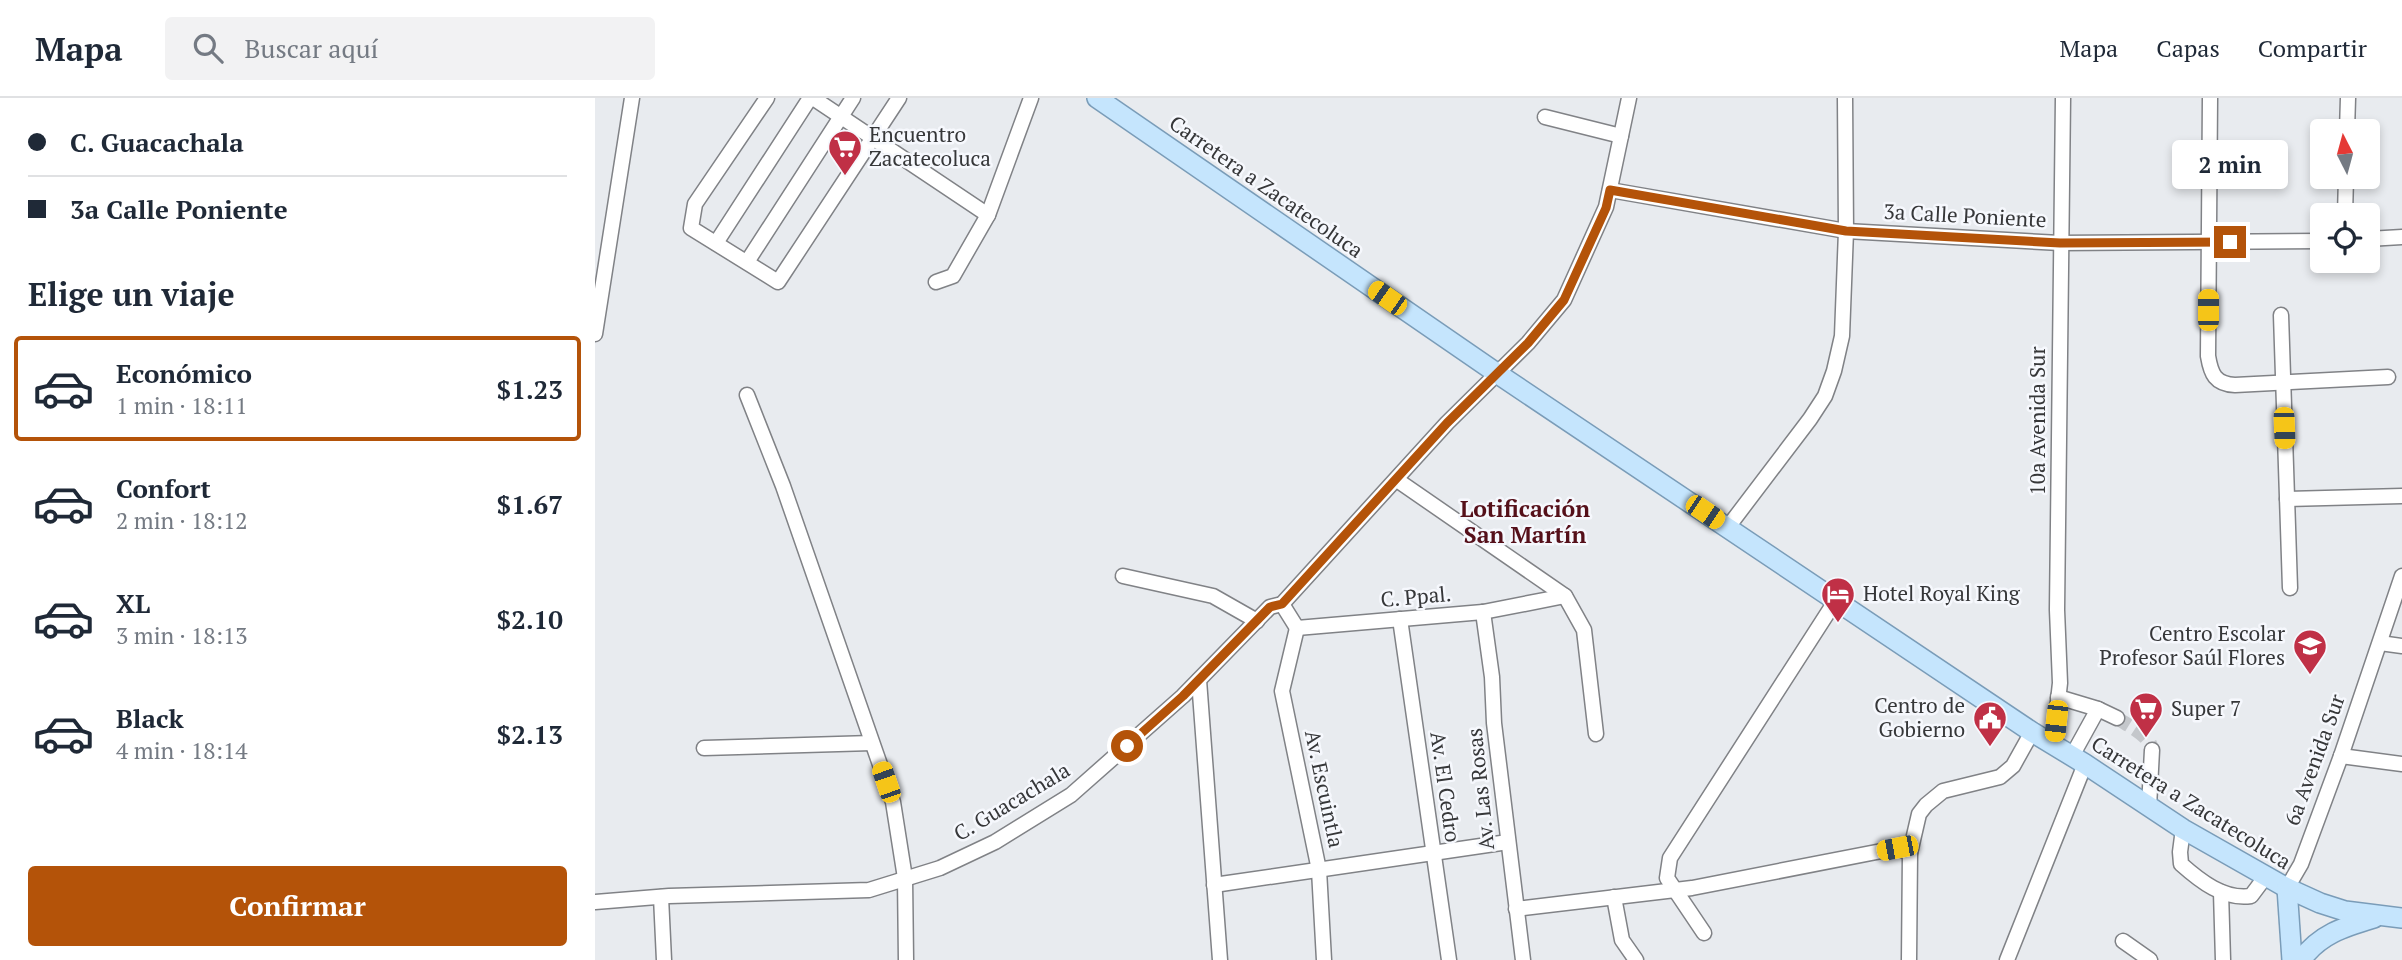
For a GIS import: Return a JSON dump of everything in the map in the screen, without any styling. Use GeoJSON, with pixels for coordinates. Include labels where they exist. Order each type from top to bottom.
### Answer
{"type":"FeatureCollection","features":[{"type":"Feature","properties":{"kind":"main road","name":"Carretera a Zacatecoluca"},"geometry":{"type":"LineString","coordinates":[[1097,98],[1498,374],[2032,732],[2182,829],[2287,888],[2344,911],[2402,918]]}},
{"type":"Feature","properties":{"kind":"main road"},"geometry":{"type":"LineString","coordinates":[[2287,888],[2292,960]]}},
{"type":"Feature","properties":{"kind":"main road"},"geometry":{"type":"LineString","coordinates":[[2301,960],[2310,948],[2329,933],[2382,915]]}},
{"type":"Feature","properties":{"kind":"street"},"geometry":{"type":"LineString","coordinates":[[595,334],[632,98]]}},
{"type":"Feature","properties":{"kind":"street"},"geometry":{"type":"LineString","coordinates":[[767,98],[695,204],[691,228],[778,282],[899,98]]}},
{"type":"Feature","properties":{"kind":"street"},"geometry":{"type":"LineString","coordinates":[[716,243],[812,98],[988,215]]}},
{"type":"Feature","properties":{"kind":"street"},"geometry":{"type":"LineString","coordinates":[[747,262],[853,98]]}},
{"type":"Feature","properties":{"kind":"street"},"geometry":{"type":"LineString","coordinates":[[936,282],[953,276],[988,215],[1031,98]]}},
{"type":"Feature","properties":{"kind":"street","name":"C. Guacachala"},"geometry":{"type":"LineString","coordinates":[[595,902],[661,897],[869,890],[940,868],[995,842],[1071,795],[1199,680],[1270,607],[1282,604],[1447,423],[1528,343],[1564,300],[1606,208],[1629,98]]}},
{"type":"Feature","properties":{"kind":"street"},"geometry":{"type":"LineString","coordinates":[[1728,527],[1810,419],[1825,396],[1835,371],[1842,336],[1846,231],[1845,98]]}},
{"type":"Feature","properties":{"kind":"street","name":"10a Avenida Sur"},"geometry":{"type":"LineString","coordinates":[[2053,745],[2058,697],[2063,98]]}},
{"type":"Feature","properties":{"kind":"street"},"geometry":{"type":"LineString","coordinates":[[2210,98],[2208,356],[2210,369],[2215,377],[2223,384],[2388,377]]}},
{"type":"Feature","properties":{"kind":"street"},"geometry":{"type":"LineString","coordinates":[[2347,119],[2348,98]]}},
{"type":"Feature","properties":{"kind":"street"},"geometry":{"type":"LineString","coordinates":[[1545,117],[1621,136]]}},
{"type":"Feature","properties":{"kind":"street","name":"3a Calle Poniente"},"geometry":{"type":"LineString","coordinates":[[1610,190],[1846,231],[2060,243],[2310,241]]}},
{"type":"Feature","properties":{"kind":"street"},"geometry":{"type":"LineString","coordinates":[[2380,238],[2402,237]]}},
{"type":"Feature","properties":{"kind":"street"},"geometry":{"type":"LineString","coordinates":[[2281,315],[2290,588]]}},
{"type":"Feature","properties":{"kind":"street"},"geometry":{"type":"LineString","coordinates":[[747,395],[783,486],[893,802],[905,878],[906,960]]}},
{"type":"Feature","properties":{"kind":"street"},"geometry":{"type":"LineString","coordinates":[[1397,480],[1565,596],[1584,630],[1596,734]]}},
{"type":"Feature","properties":{"kind":"street"},"geometry":{"type":"LineString","coordinates":[[2287,499],[2402,496]]}},
{"type":"Feature","properties":{"kind":"street"},"geometry":{"type":"LineString","coordinates":[[1123,576],[1213,596],[1257,621]]}},
{"type":"Feature","properties":{"kind":"street","name":"6a Avenida Sur"},"geometry":{"type":"LineString","coordinates":[[2287,888],[2301,864],[2341,756],[2402,576]]}},
{"type":"Feature","properties":{"kind":"street","name":"C. Ppal."},"geometry":{"type":"LineString","coordinates":[[1297,628],[1483,612],[1565,596]]}},
{"type":"Feature","properties":{"kind":"street"},"geometry":{"type":"LineString","coordinates":[[1704,933],[1667,878],[1670,858],[1836,600]]}},
{"type":"Feature","properties":{"kind":"street"},"geometry":{"type":"LineString","coordinates":[[1282,604],[1297,628]]}},
{"type":"Feature","properties":{"kind":"street","name":"Av. Las Rosas"},"geometry":{"type":"LineString","coordinates":[[1483,612],[1490,654],[1494,723],[1523,960]]}},
{"type":"Feature","properties":{"kind":"street","name":"Av. El Cedro"},"geometry":{"type":"LineString","coordinates":[[1400,620],[1449,960]]}},
{"type":"Feature","properties":{"kind":"street","name":"Av. Escuintla"},"geometry":{"type":"LineString","coordinates":[[1297,628],[1282,691],[1319,870],[1324,960]]}},
{"type":"Feature","properties":{"kind":"street"},"geometry":{"type":"LineString","coordinates":[[2380,643],[2402,646]]}},
{"type":"Feature","properties":{"kind":"street"},"geometry":{"type":"LineString","coordinates":[[1199,680],[1220,960]]}},
{"type":"Feature","properties":{"kind":"street"},"geometry":{"type":"LineString","coordinates":[[2058,697],[2098,709],[2117,718]]}},
{"type":"Feature","properties":{"kind":"street"},"geometry":{"type":"LineString","coordinates":[[2007,960],[2098,709]]}},
{"type":"Feature","properties":{"kind":"street"},"geometry":{"type":"LineString","coordinates":[[1909,960],[1910,853],[1919,814],[1943,791],[2000,777],[2013,766],[2032,732]]}},
{"type":"Feature","properties":{"kind":"street"},"geometry":{"type":"LineString","coordinates":[[704,748],[873,743]]}},
{"type":"Feature","properties":{"kind":"street"},"geometry":{"type":"LineString","coordinates":[[2149,807],[2152,750]]}},
{"type":"Feature","properties":{"kind":"street"},"geometry":{"type":"LineString","coordinates":[[2341,756],[2402,764]]}},
{"type":"Feature","properties":{"kind":"street"},"geometry":{"type":"LineString","coordinates":[[2182,829],[2181,864],[2221,892],[2238,898],[2251,896],[2266,876]]}},
{"type":"Feature","properties":{"kind":"street"},"geometry":{"type":"LineString","coordinates":[[1215,885],[1508,842]]}},
{"type":"Feature","properties":{"kind":"street"},"geometry":{"type":"LineString","coordinates":[[1516,909],[1675,890],[1897,848],[1910,853]]}},
{"type":"Feature","properties":{"kind":"street"},"geometry":{"type":"LineString","coordinates":[[2221,892],[2223,960]]}},
{"type":"Feature","properties":{"kind":"street"},"geometry":{"type":"LineString","coordinates":[[661,897],[664,960]]}},
{"type":"Feature","properties":{"kind":"street"},"geometry":{"type":"LineString","coordinates":[[1614,897],[1622,940],[1636,960]]}},
{"type":"Feature","properties":{"kind":"street"},"geometry":{"type":"LineString","coordinates":[[2123,941],[2150,960]]}},
{"type":"Feature","properties":{"kind":"tunnel"},"geometry":{"type":"LineString","coordinates":[[2117,718],[2144,736],[2152,750]]}},
{"type":"Feature","properties":{"kind":"place","name":"Encuentro Zacatecoluca"},"geometry":{"type":"Point","coordinates":[845,177]}},
{"type":"Feature","properties":{"kind":"place","name":"Hotel Royal King"},"geometry":{"type":"Point","coordinates":[1838,624]}},
{"type":"Feature","properties":{"kind":"place","name":"Centro Escolar Profesor Saúl Flores"},"geometry":{"type":"Point","coordinates":[2310,676]}},
{"type":"Feature","properties":{"kind":"place","name":"Super 7"},"geometry":{"type":"Point","coordinates":[2146,739]}},
{"type":"Feature","properties":{"kind":"place","name":"Centro de Gobierno"},"geometry":{"type":"Point","coordinates":[1990,748]}},
{"type":"Feature","properties":{"kind":"district","name":"Lotificación San Martín"},"geometry":{"type":"Point","coordinates":[1525,522]}},
{"type":"Feature","properties":{"kind":"route"},"geometry":{"type":"LineString","coordinates":[[1127,746],[1183,696],[1270,607],[1282,604],[1447,423],[1528,343],[1564,300],[1606,208],[1610,190],[1846,231],[2060,243],[2230,242]]}}]}
